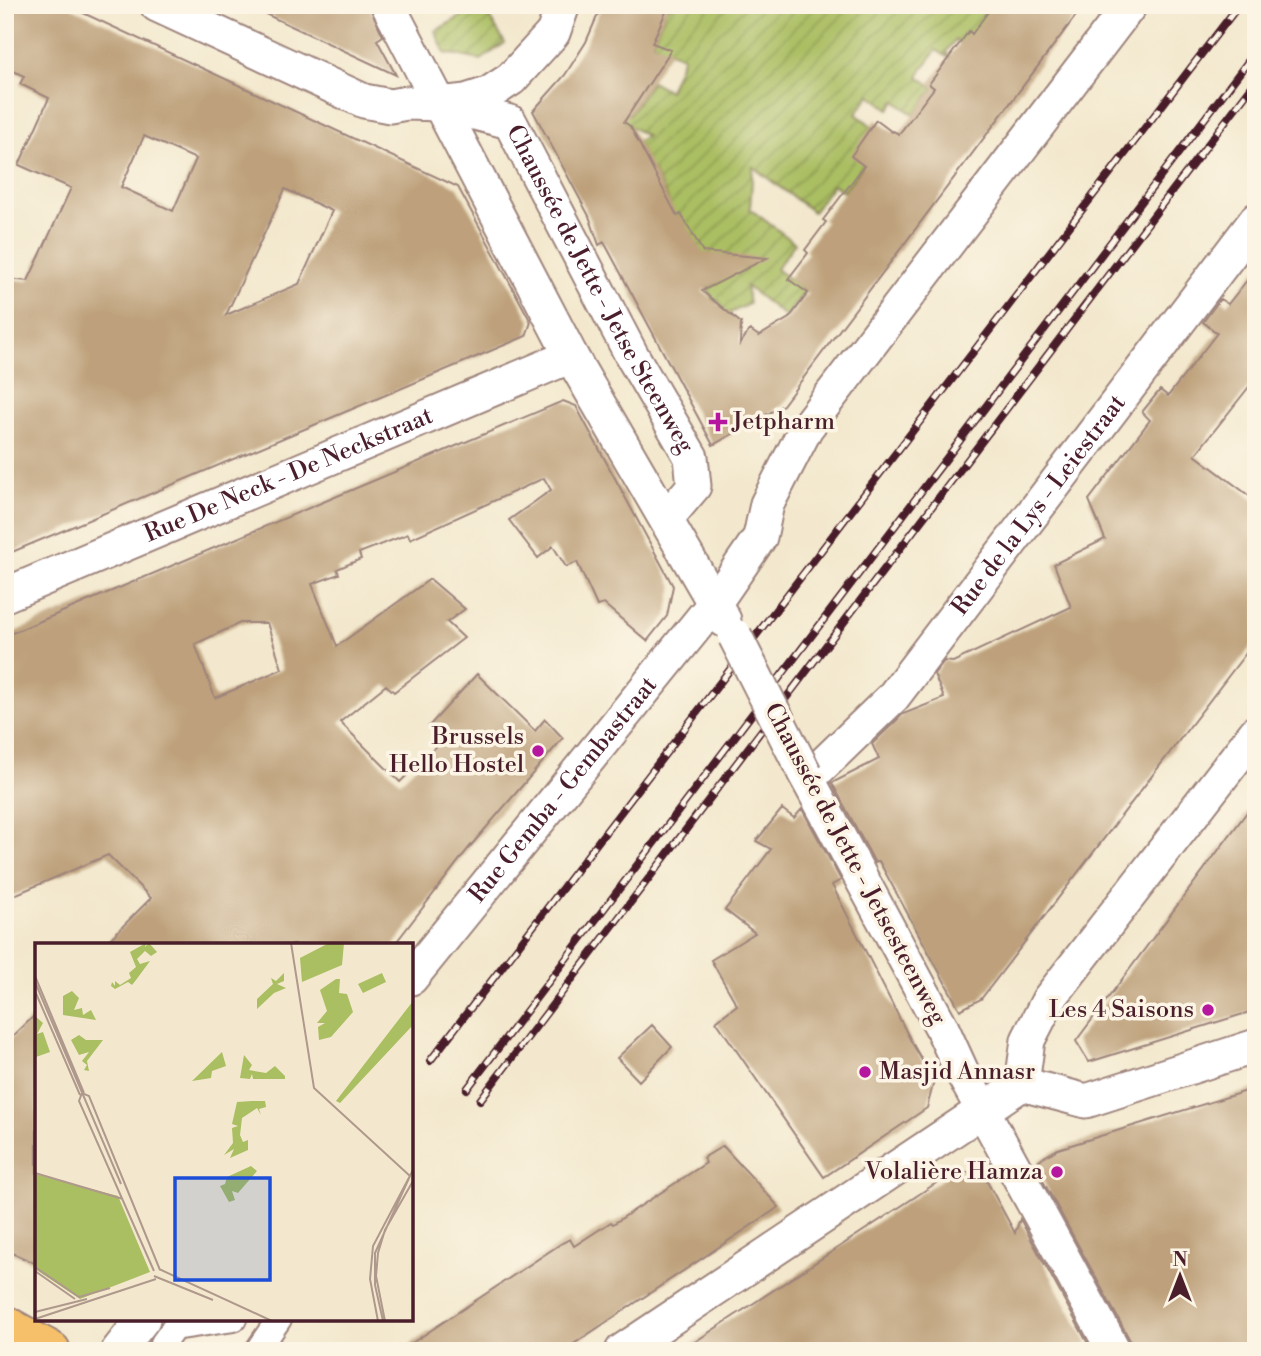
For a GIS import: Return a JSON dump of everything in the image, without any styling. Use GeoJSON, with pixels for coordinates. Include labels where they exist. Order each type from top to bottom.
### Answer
{"type":"FeatureCollection","features":[{"type":"Feature","properties":{"kind":"main road"},"geometry":{"type":"LineString","coordinates":[[5,1325],[51,1351]]}},
{"type":"Feature","properties":{"kind":"street"},"geometry":{"type":"LineString","coordinates":[[157,5],[364,101],[390,106],[466,101],[488,94],[511,79],[553,33],[563,5]]}},
{"type":"Feature","properties":{"kind":"street","name":"Chaussée de Jette - Jetsesteenweg"},"geometry":{"type":"LineString","coordinates":[[388,5],[571,356],[735,636],[806,776],[1114,1351]]}},
{"type":"Feature","properties":{"kind":"street","name":"Rue Gemba - Gembastraat"},"geometry":{"type":"LineString","coordinates":[[413,976],[714,604],[760,537],[767,504],[806,428],[1130,5]]}},
{"type":"Feature","properties":{"kind":"street","name":"Chaussée de Jette - Jetse Steenweg"},"geometry":{"type":"LineString","coordinates":[[440,104],[510,122],[631,354],[691,457],[694,486],[666,519]]}},
{"type":"Feature","properties":{"kind":"street","name":"Rue de la Lys - Leiestraat"},"geometry":{"type":"LineString","coordinates":[[806,776],[893,697],[1256,220]]}},
{"type":"Feature","properties":{"kind":"street","name":"Rue De Neck - De Neckstraat"},"geometry":{"type":"LineString","coordinates":[[5,595],[571,356]]}},
{"type":"Feature","properties":{"kind":"street"},"geometry":{"type":"LineString","coordinates":[[622,1351],[1022,1084],[1028,1040],[1049,999],[1256,732]]}},
{"type":"Feature","properties":{"kind":"street"},"geometry":{"type":"LineString","coordinates":[[1022,1084],[1086,1101],[1256,1046]]}},
{"type":"Feature","properties":{"kind":"street"},"geometry":{"type":"LineString","coordinates":[[119,1350],[165,1330],[221,1321]]}},
{"type":"Feature","properties":{"kind":"street"},"geometry":{"type":"LineString","coordinates":[[257,1351],[278,1321]]}},
{"type":"Feature","properties":{"kind":"green space"},"geometry":{"type":"Polygon","coordinates":[[[482,5],[505,43],[481,60],[445,53],[435,31],[482,5]]]}},
{"type":"Feature","properties":{"kind":"green space"},"geometry":{"type":"Polygon","coordinates":[[[673,5],[993,5],[1017,27],[960,43],[955,40],[946,52],[949,58],[936,50],[918,76],[934,88],[914,115],[895,101],[889,109],[870,95],[856,114],[872,126],[863,165],[844,192],[833,184],[813,212],[753,167],[750,209],[795,243],[776,269],[805,291],[786,317],[746,286],[749,304],[726,315],[719,301],[715,303],[707,289],[720,281],[673,218],[668,199],[653,171],[624,149],[646,136],[597,106],[629,115],[652,81],[669,91],[683,57],[652,43],[667,8],[673,5]]]}},
{"type":"Feature","properties":{"kind":"building"},"geometry":{"type":"Polygon","coordinates":[[[5,5],[66,5],[458,187],[531,322],[526,336],[5,555],[5,279],[28,281],[71,188],[19,165],[49,98],[20,84],[24,76],[5,67],[5,5]],[[144,136],[121,187],[173,211],[196,159],[144,136]],[[285,189],[226,315],[299,284],[332,211],[285,189]]]}},
{"type":"Feature","properties":{"kind":"building"},"geometry":{"type":"Polygon","coordinates":[[[246,5],[369,5],[383,36],[377,40],[396,75],[246,5]]]}},
{"type":"Feature","properties":{"kind":"building"},"geometry":{"type":"Polygon","coordinates":[[[602,5],[669,5],[652,43],[671,50],[624,122],[630,126],[677,216],[681,214],[703,252],[767,258],[702,291],[741,323],[740,344],[750,330],[759,336],[789,318],[808,293],[788,279],[808,253],[805,250],[826,222],[823,220],[864,166],[851,156],[876,120],[899,134],[934,88],[929,84],[969,31],[972,34],[993,5],[1084,5],[783,405],[713,445],[604,242],[599,245],[589,216],[533,111],[565,75],[586,42],[602,5]]]}},
{"type":"Feature","properties":{"kind":"building"},"geometry":{"type":"Polygon","coordinates":[[[1256,269],[1256,378],[1195,455],[1256,501],[1256,640],[981,999],[960,1010],[879,861],[875,863],[832,783],[879,759],[872,744],[903,714],[944,698],[934,674],[944,661],[953,662],[1071,607],[1054,564],[1105,539],[1089,500],[1150,420],[1142,412],[1160,390],[1168,396],[1217,333],[1203,322],[1220,299],[1228,304],[1256,269]]]}},
{"type":"Feature","properties":{"kind":"building"},"geometry":{"type":"Polygon","coordinates":[[[563,401],[576,406],[673,586],[667,616],[647,641],[604,604],[597,606],[577,562],[566,567],[553,546],[538,558],[509,520],[551,490],[544,478],[410,539],[408,534],[359,553],[361,559],[337,569],[339,574],[312,584],[337,646],[430,579],[465,609],[447,622],[464,638],[394,692],[386,685],[340,722],[400,782],[443,740],[429,726],[477,674],[535,731],[545,719],[563,738],[468,849],[396,943],[106,943],[151,898],[108,855],[5,899],[5,636],[563,401]],[[240,623],[195,644],[215,698],[282,669],[267,623],[240,623]]]}},
{"type":"Feature","properties":{"kind":"building"},"geometry":{"type":"Polygon","coordinates":[[[1256,800],[1256,1010],[1089,1062],[1076,1041],[1256,800]]]}},
{"type":"Feature","properties":{"kind":"building"},"geometry":{"type":"Polygon","coordinates":[[[782,809],[794,818],[802,809],[841,880],[832,885],[934,1081],[927,1108],[824,1177],[716,1021],[737,1005],[711,960],[755,933],[725,910],[771,849],[756,841],[782,809]]]}},
{"type":"Feature","properties":{"kind":"building"},"geometry":{"type":"Polygon","coordinates":[[[35,1015],[35,1263],[5,1250],[5,1044],[35,1015]]]}},
{"type":"Feature","properties":{"kind":"building"},"geometry":{"type":"Polygon","coordinates":[[[652,1025],[672,1047],[639,1081],[617,1058],[652,1025]]]}},
{"type":"Feature","properties":{"kind":"building"},"geometry":{"type":"Polygon","coordinates":[[[1256,1088],[1256,1340],[1235,1351],[1133,1351],[1131,1342],[1036,1168],[1039,1160],[1058,1149],[1256,1088]]]}},
{"type":"Feature","properties":{"kind":"building"},"geometry":{"type":"Polygon","coordinates":[[[723,1146],[779,1207],[563,1351],[400,1351],[562,1243],[570,1239],[574,1246],[611,1222],[613,1224],[706,1163],[703,1158],[723,1146]]]}},
{"type":"Feature","properties":{"kind":"building"},"geometry":{"type":"Polygon","coordinates":[[[956,1170],[984,1176],[1015,1233],[1020,1219],[1092,1351],[681,1351],[956,1170]]]}},
{"type":"Feature","properties":{"kind":"railway"},"geometry":{"type":"LineString","coordinates":[[430,1061],[1239,5]]}},
{"type":"Feature","properties":{"kind":"railway"},"geometry":{"type":"LineString","coordinates":[[467,1089],[1256,51]]}},
{"type":"Feature","properties":{"kind":"railway"},"geometry":{"type":"LineString","coordinates":[[480,1100],[1256,81]]}},
{"type":"Feature","properties":{"kind":"place","name":"Jetpharm"},"geometry":{"type":"Point","coordinates":[718,422]}},
{"type":"Feature","properties":{"kind":"place","name":"Brussels Hello Hostel"},"geometry":{"type":"Point","coordinates":[538,751]}},
{"type":"Feature","properties":{"kind":"place","name":"Les 4 Saisons"},"geometry":{"type":"Point","coordinates":[1208,1010]}},
{"type":"Feature","properties":{"kind":"place","name":"Masjid Annasr"},"geometry":{"type":"Point","coordinates":[865,1072]}},
{"type":"Feature","properties":{"kind":"place","name":"Volalière Hamza"},"geometry":{"type":"Point","coordinates":[1057,1172]}}]}
